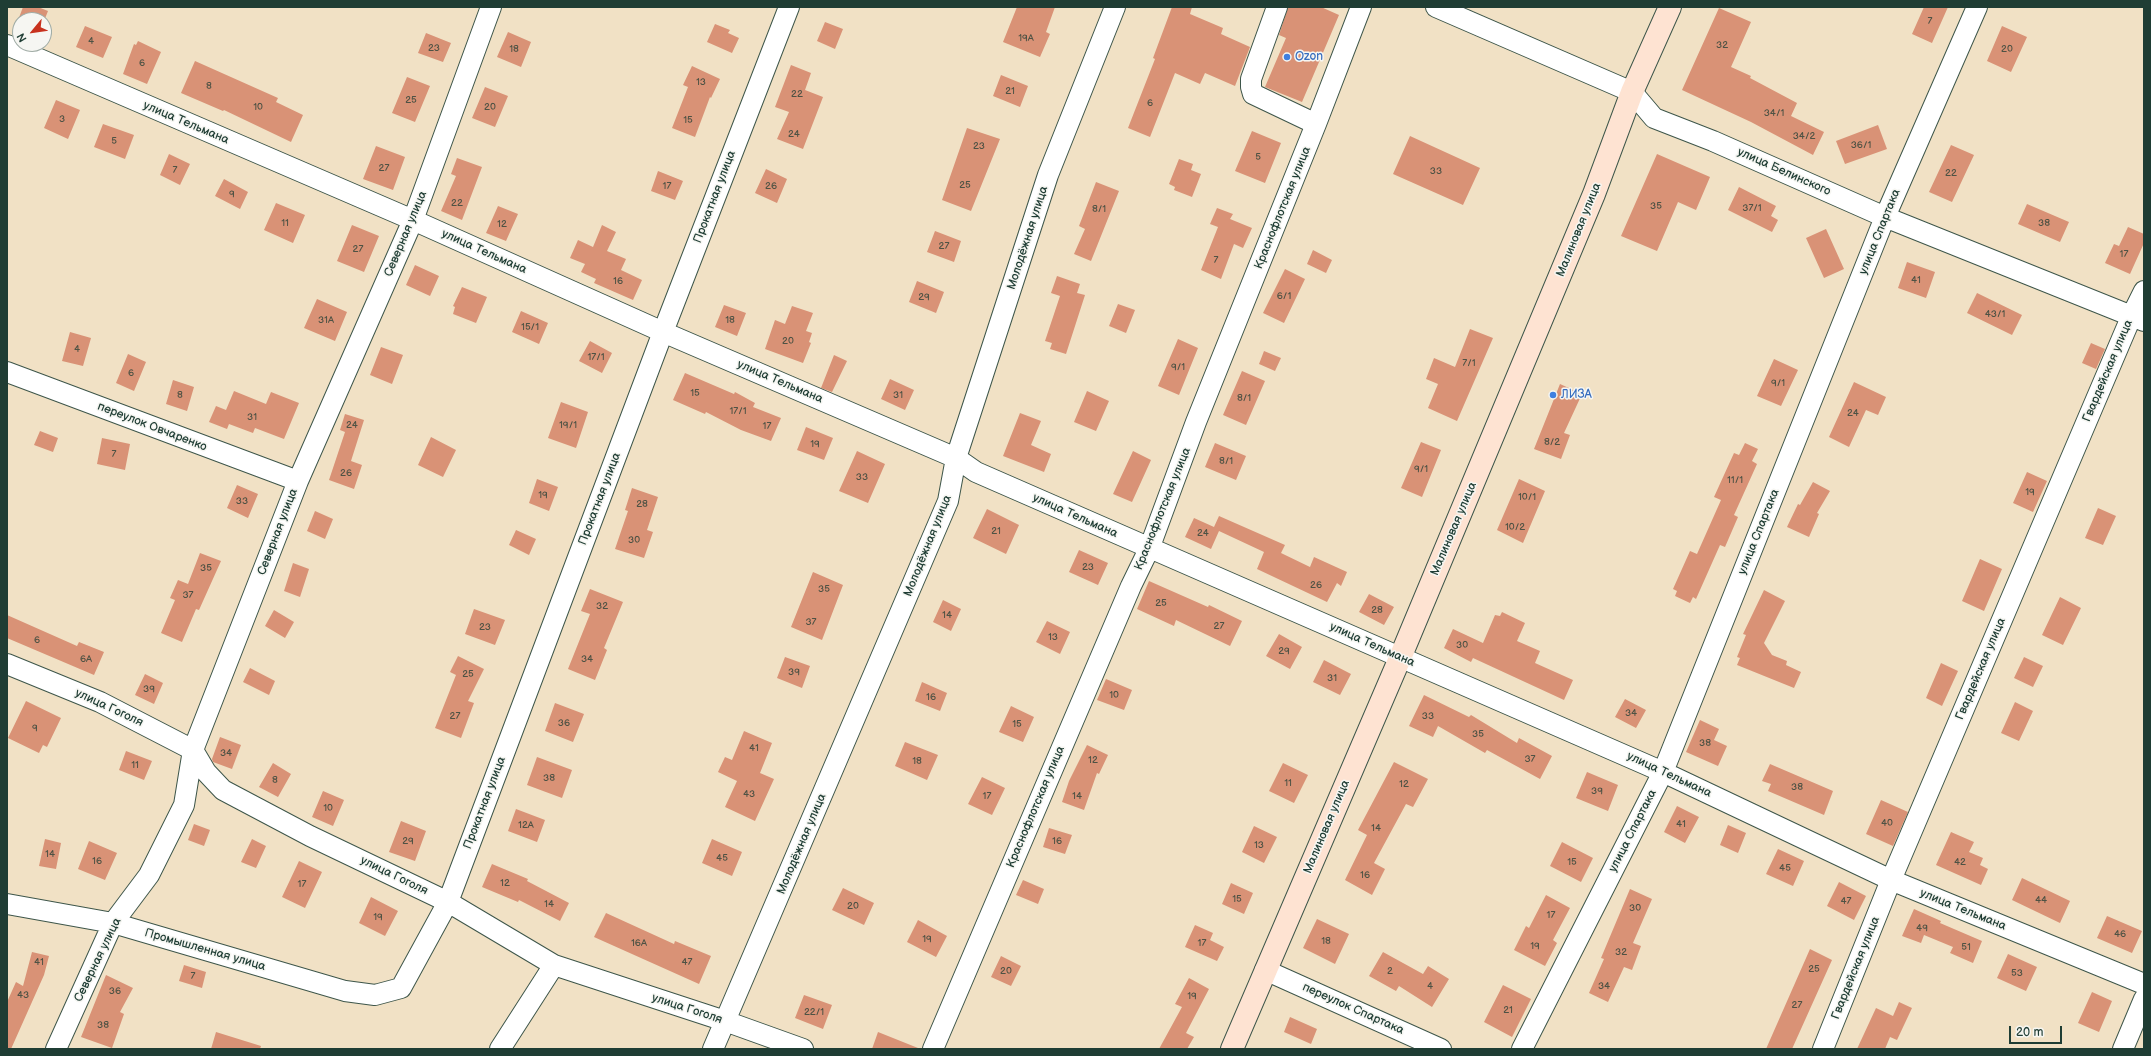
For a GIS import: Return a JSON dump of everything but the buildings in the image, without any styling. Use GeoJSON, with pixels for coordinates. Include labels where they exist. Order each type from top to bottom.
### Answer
{"type":"FeatureCollection","features":[{"type":"Feature","properties":{"kind":"street","name":"Северная улица"},"geometry":{"type":"LineString","coordinates":[[56,1049],[113,923],[149,875],[184,805],[193,750],[298,481],[413,220],[491,7]]}},
{"type":"Feature","properties":{"kind":"street","name":"Прокатная улица"},"geometry":{"type":"LineString","coordinates":[[401,988],[448,902],[663,332],[790,7]]}},
{"type":"Feature","properties":{"kind":"street","name":"Молодёжная улица"},"geometry":{"type":"LineString","coordinates":[[713,1049],[948,501],[956,458],[1048,175],[1115,7]]}},
{"type":"Feature","properties":{"kind":"street"},"geometry":{"type":"LineString","coordinates":[[1277,7],[1251,79],[1253,94],[1316,124]]}},
{"type":"Feature","properties":{"kind":"street","name":"Краснофлотская улица"},"geometry":{"type":"LineString","coordinates":[[933,1049],[1131,586],[1149,549],[1196,422],[1316,124],[1361,7]]}},
{"type":"Feature","properties":{"kind":"street","name":"улица Белинского"},"geometry":{"type":"LineString","coordinates":[[1436,7],[1632,92],[1654,118],[1713,141],[1885,217],[2138,318]]}},
{"type":"Feature","properties":{"kind":"street","name":"Малиновая улица"},"geometry":{"type":"LineString","coordinates":[[1232,1049],[1400,658],[1594,194],[1632,92],[1670,7]]}},
{"type":"Feature","properties":{"kind":"street","name":"улица Спартака"},"geometry":{"type":"LineString","coordinates":[[1522,1049],[1663,772],[1885,217],[1977,7]]}},
{"type":"Feature","properties":{"kind":"street","name":"улица Тельмана"},"geometry":{"type":"LineString","coordinates":[[7,46],[413,220],[663,332],[956,458],[976,472],[1149,549],[1663,772],[1891,880],[2144,984]]}},
{"type":"Feature","properties":{"kind":"street","name":"Гвардейская улица"},"geometry":{"type":"LineString","coordinates":[[1823,1049],[1891,880],[2138,318],[2144,291]]}},
{"type":"Feature","properties":{"kind":"street","name":"переулок Овчаренко"},"geometry":{"type":"LineString","coordinates":[[7,372],[298,481]]}},
{"type":"Feature","properties":{"kind":"street","name":"улица Гоголя"},"geometry":{"type":"LineString","coordinates":[[7,664],[100,702],[193,750],[206,772],[223,790],[310,836],[448,902],[554,965],[725,1021],[803,1049]]}},
{"type":"Feature","properties":{"kind":"street","name":"Промышленная улица"},"geometry":{"type":"LineString","coordinates":[[7,904],[113,923],[344,991],[376,995],[401,988]]}},
{"type":"Feature","properties":{"kind":"street"},"geometry":{"type":"LineString","coordinates":[[500,1049],[554,965]]}},
{"type":"Feature","properties":{"kind":"street","name":"переулок Спартака"},"geometry":{"type":"LineString","coordinates":[[1265,970],[1441,1049]]}},
{"type":"Feature","properties":{"kind":"street"},"geometry":{"type":"LineString","coordinates":[[2123,1049],[2144,999]]}},
{"type":"Feature","properties":{"kind":"place","name":"Ozon"},"geometry":{"type":"Point","coordinates":[1287,57]}},
{"type":"Feature","properties":{"kind":"place","name":"ЛИЗА"},"geometry":{"type":"Point","coordinates":[1553,395]}}]}
